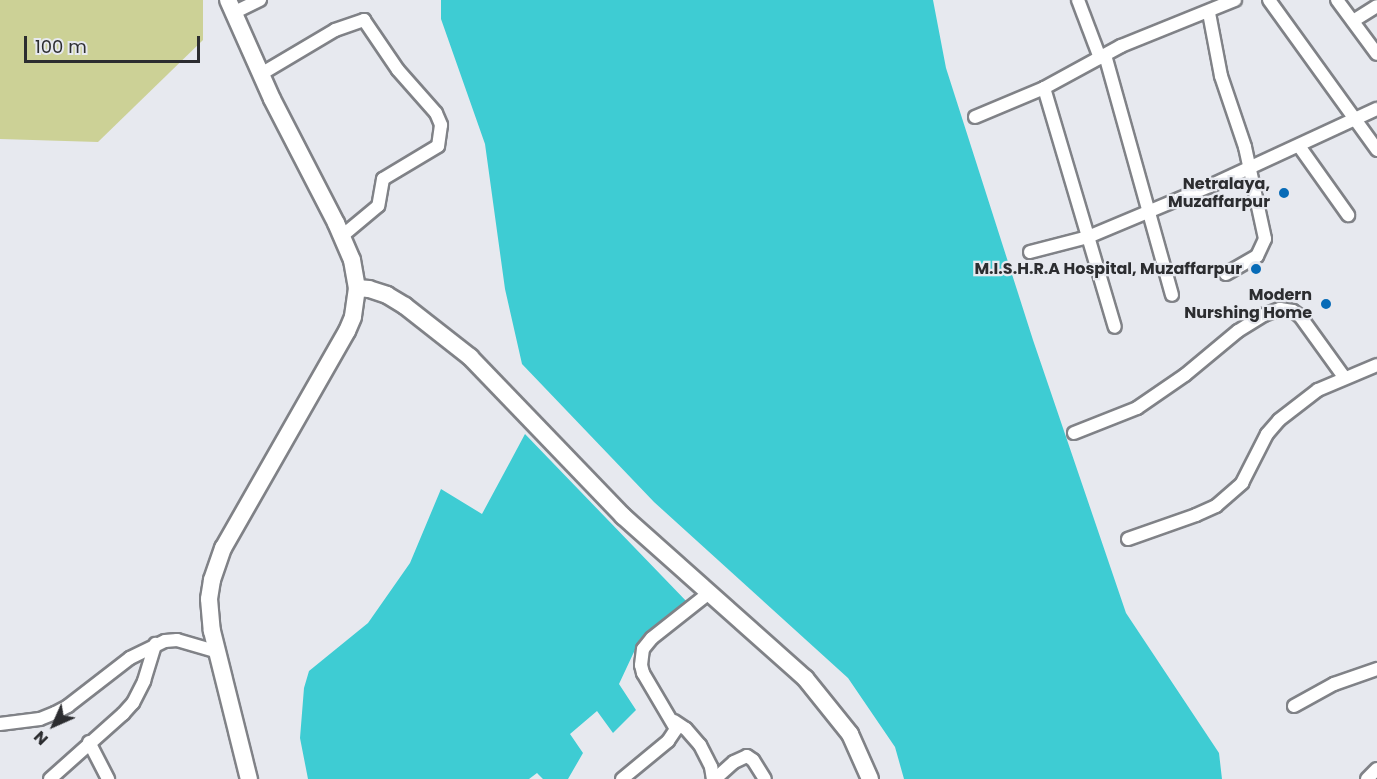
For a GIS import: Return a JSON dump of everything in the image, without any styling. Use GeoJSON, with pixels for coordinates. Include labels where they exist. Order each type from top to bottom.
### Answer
{"type":"FeatureCollection","features":[{"type":"Feature","properties":{"kind":"street"},"geometry":{"type":"LineString","coordinates":[[249,779],[218,652],[209,599],[217,563],[248,503],[347,331],[353,317],[357,288],[356,273],[342,236],[261,74],[231,7],[260,0]]}},
{"type":"Feature","properties":{"kind":"street"},"geometry":{"type":"LineString","coordinates":[[1078,0],[1103,57],[1150,210],[1172,295]]}},
{"type":"Feature","properties":{"kind":"street"},"geometry":{"type":"LineString","coordinates":[[975,117],[1044,88],[1121,46],[1209,13],[1235,0]]}},
{"type":"Feature","properties":{"kind":"street"},"geometry":{"type":"LineString","coordinates":[[1269,0],[1377,150]]}},
{"type":"Feature","properties":{"kind":"street"},"geometry":{"type":"LineString","coordinates":[[1337,0],[1377,54]]}},
{"type":"Feature","properties":{"kind":"street"},"geometry":{"type":"LineString","coordinates":[[1353,21],[1377,6]]}},
{"type":"Feature","properties":{"kind":"street"},"geometry":{"type":"LineString","coordinates":[[1209,13],[1221,76],[1240,129],[1265,239],[1257,256],[1227,274]]}},
{"type":"Feature","properties":{"kind":"street"},"geometry":{"type":"LineString","coordinates":[[261,74],[334,30],[355,20],[364,20],[398,70],[436,112],[441,126],[438,146],[383,179],[378,206],[342,236]]}},
{"type":"Feature","properties":{"kind":"street"},"geometry":{"type":"LineString","coordinates":[[1044,88],[1115,327]]}},
{"type":"Feature","properties":{"kind":"street"},"geometry":{"type":"LineString","coordinates":[[1030,252],[1088,237],[1299,146],[1377,109]]}},
{"type":"Feature","properties":{"kind":"street"},"geometry":{"type":"LineString","coordinates":[[1299,146],[1348,215]]}},
{"type":"Feature","properties":{"kind":"street"},"geometry":{"type":"LineString","coordinates":[[357,288],[387,295],[426,320],[470,357],[532,418],[623,516],[798,672],[830,707],[850,734],[870,779]]}},
{"type":"Feature","properties":{"kind":"street"},"geometry":{"type":"LineString","coordinates":[[1074,432],[1137,408],[1185,375],[1238,331],[1264,315],[1280,309],[1293,311],[1300,316],[1344,377]]}},
{"type":"Feature","properties":{"kind":"street"},"geometry":{"type":"LineString","coordinates":[[1128,539],[1197,515],[1231,495],[1242,483],[1267,434],[1279,420],[1317,390],[1377,365]]}},
{"type":"Feature","properties":{"kind":"street"},"geometry":{"type":"LineString","coordinates":[[622,779],[673,736],[676,729],[674,721],[643,673],[641,665],[643,650],[652,638],[709,594]]}},
{"type":"Feature","properties":{"kind":"street"},"geometry":{"type":"LineString","coordinates":[[0,724],[40,719],[55,713],[75,701],[130,658],[155,644],[177,640],[218,652]]}},
{"type":"Feature","properties":{"kind":"street"},"geometry":{"type":"LineString","coordinates":[[50,779],[123,714],[133,702],[144,681],[155,644]]}},
{"type":"Feature","properties":{"kind":"street"},"geometry":{"type":"LineString","coordinates":[[1294,706],[1334,684],[1377,669]]}},
{"type":"Feature","properties":{"kind":"street"},"geometry":{"type":"LineString","coordinates":[[674,721],[686,729],[700,745],[714,779],[735,762],[747,756],[753,760],[765,779]]}},
{"type":"Feature","properties":{"kind":"street"},"geometry":{"type":"LineString","coordinates":[[90,742],[108,779]]}},
{"type":"Feature","properties":{"kind":"street"},"geometry":{"type":"LineString","coordinates":[[1367,779],[1377,769]]}},
{"type":"Feature","properties":{"kind":"green space"},"geometry":{"type":"Polygon","coordinates":[[[0,0],[203,0],[203,40],[98,142],[0,139],[0,0]]]}},
{"type":"Feature","properties":{"kind":"water"},"geometry":{"type":"Polygon","coordinates":[[[441,0],[933,0],[946,68],[1033,340],[1126,613],[1219,753],[1222,779],[904,779],[895,747],[848,678],[654,502],[522,364],[505,289],[485,144],[441,19],[441,0]]]}},
{"type":"Feature","properties":{"kind":"water"},"geometry":{"type":"Polygon","coordinates":[[[525,434],[689,604],[640,639],[619,684],[636,710],[613,733],[597,711],[570,734],[583,753],[568,779],[543,779],[537,773],[529,779],[308,779],[300,738],[304,688],[309,671],[368,623],[410,563],[441,489],[482,514],[525,434]]]}},
{"type":"Feature","properties":{"kind":"place","name":"Netralaya, Muzaffarpur"},"geometry":{"type":"Point","coordinates":[1284,193]}},
{"type":"Feature","properties":{"kind":"place","name":"M.I.S.H.R.A Hospital, Muzaffarpur"},"geometry":{"type":"Point","coordinates":[1256,269]}},
{"type":"Feature","properties":{"kind":"place","name":"Modern Nurshing Home"},"geometry":{"type":"Point","coordinates":[1326,304]}}]}
